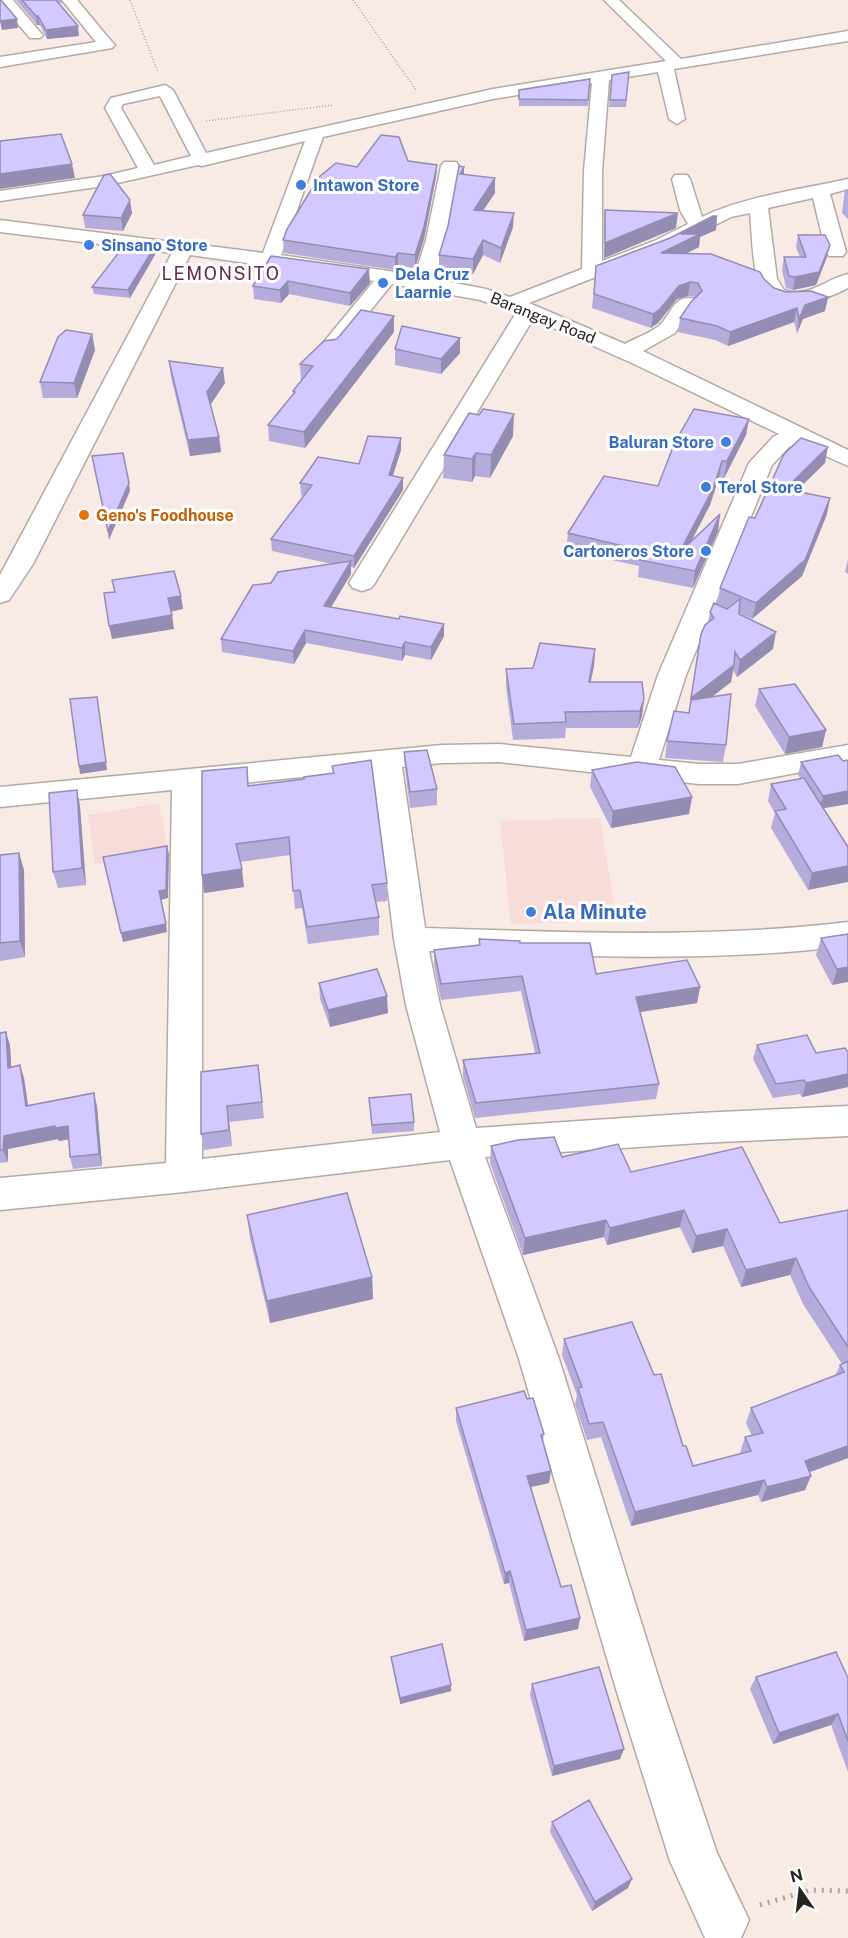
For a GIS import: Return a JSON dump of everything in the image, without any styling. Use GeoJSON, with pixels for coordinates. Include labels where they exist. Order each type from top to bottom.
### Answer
{"type":"FeatureCollection","features":[{"type":"Feature","properties":{"kind":"street"},"geometry":{"type":"LineString","coordinates":[[5,0],[35,35],[12,38]]}},
{"type":"Feature","properties":{"kind":"street"},"geometry":{"type":"LineString","coordinates":[[0,62],[107,45],[69,0]]}},
{"type":"Feature","properties":{"kind":"street"},"geometry":{"type":"LineString","coordinates":[[611,0],[671,65],[677,119]]}},
{"type":"Feature","properties":{"kind":"street"},"geometry":{"type":"LineString","coordinates":[[0,196],[61,188],[149,172],[493,94],[848,36]]}},
{"type":"Feature","properties":{"kind":"street"},"geometry":{"type":"LineString","coordinates":[[592,270],[593,171],[601,76]]}},
{"type":"Feature","properties":{"kind":"street"},"geometry":{"type":"LineString","coordinates":[[149,172],[116,113],[114,104],[129,96],[165,90],[202,161]]}},
{"type":"Feature","properties":{"kind":"street"},"geometry":{"type":"LineString","coordinates":[[270,259],[316,134]]}},
{"type":"Feature","properties":{"kind":"street"},"geometry":{"type":"LineString","coordinates":[[423,282],[436,240],[450,166]]}},
{"type":"Feature","properties":{"kind":"street"},"geometry":{"type":"LineString","coordinates":[[681,179],[689,210],[698,226]]}},
{"type":"Feature","properties":{"kind":"street"},"geometry":{"type":"LineString","coordinates":[[362,583],[520,306],[592,270],[661,245],[725,213],[848,184]]}},
{"type":"Feature","properties":{"kind":"street"},"geometry":{"type":"LineString","coordinates":[[820,190],[836,252]]}},
{"type":"Feature","properties":{"kind":"street"},"geometry":{"type":"LineString","coordinates":[[758,204],[767,279],[776,294],[792,300],[805,298],[848,280]]}},
{"type":"Feature","properties":{"kind":"street","name":"Barangay Road"},"geometry":{"type":"LineString","coordinates":[[0,226],[270,259],[455,288],[520,306],[626,352],[848,459]]}},
{"type":"Feature","properties":{"kind":"street"},"geometry":{"type":"LineString","coordinates":[[0,595],[21,564],[185,248]]}},
{"type":"Feature","properties":{"kind":"street"},"geometry":{"type":"LineString","coordinates":[[329,349],[388,276]]}},
{"type":"Feature","properties":{"kind":"street"},"geometry":{"type":"LineString","coordinates":[[626,352],[668,329],[679,310],[689,303]]}},
{"type":"Feature","properties":{"kind":"street"},"geometry":{"type":"LineString","coordinates":[[642,768],[672,675],[761,463],[781,442],[796,434]]}},
{"type":"Feature","properties":{"kind":"street"},"geometry":{"type":"LineString","coordinates":[[0,797],[386,758],[499,753],[699,774],[738,774],[848,754]]}},
{"type":"Feature","properties":{"kind":"street"},"geometry":{"type":"LineString","coordinates":[[386,758],[410,939],[423,1005],[462,1144],[539,1359],[639,1689],[695,1861],[723,1920]]}},
{"type":"Feature","properties":{"kind":"street"},"geometry":{"type":"LineString","coordinates":[[184,1177],[187,778]]}},
{"type":"Feature","properties":{"kind":"street"},"geometry":{"type":"LineString","coordinates":[[410,939],[686,946],[788,943],[848,934]]}},
{"type":"Feature","properties":{"kind":"street"},"geometry":{"type":"LineString","coordinates":[[0,1194],[184,1177],[462,1144],[699,1128],[848,1121]]}},
{"type":"Feature","properties":{"kind":"path"},"geometry":{"type":"LineString","coordinates":[[130,0],[165,90]]}},
{"type":"Feature","properties":{"kind":"path"},"geometry":{"type":"LineString","coordinates":[[353,0],[418,93],[408,95]]}},
{"type":"Feature","properties":{"kind":"path"},"geometry":{"type":"LineString","coordinates":[[182,125],[258,113],[336,105]]}},
{"type":"Feature","properties":{"kind":"path"},"geometry":{"type":"LineString","coordinates":[[723,1920],[778,1898],[811,1890],[848,1891]]}},
{"type":"Feature","properties":{"kind":"shaded area"},"geometry":{"type":"Polygon","coordinates":[[[159,803],[168,852],[95,864],[88,815],[159,803]]]}},
{"type":"Feature","properties":{"kind":"shaded area"},"geometry":{"type":"Polygon","coordinates":[[[600,818],[617,921],[511,924],[500,821],[600,818]]]}},
{"type":"Feature","properties":{"kind":"building"},"geometry":{"type":"Polygon","coordinates":[[[1,0],[17,19],[0,21],[1,0]]]}},
{"type":"Feature","properties":{"kind":"building"},"geometry":{"type":"Polygon","coordinates":[[[22,0],[56,0],[78,26],[46,30],[38,16],[22,0]]]}},
{"type":"Feature","properties":{"kind":"building"},"geometry":{"type":"Polygon","coordinates":[[[629,72],[626,100],[610,100],[612,75],[629,72]]]}},
{"type":"Feature","properties":{"kind":"building"},"geometry":{"type":"Polygon","coordinates":[[[590,79],[588,100],[519,99],[519,90],[590,79]]]}},
{"type":"Feature","properties":{"kind":"building"},"geometry":{"type":"Polygon","coordinates":[[[61,134],[72,164],[0,174],[0,141],[61,134]]]}},
{"type":"Feature","properties":{"kind":"building"},"geometry":{"type":"Polygon","coordinates":[[[381,135],[399,137],[408,161],[437,165],[424,227],[415,255],[398,253],[395,257],[283,240],[287,229],[319,177],[336,163],[357,167],[381,135]]]}},
{"type":"Feature","properties":{"kind":"building"},"geometry":{"type":"Polygon","coordinates":[[[459,166],[464,167],[460,174],[495,178],[474,210],[514,213],[501,248],[483,240],[473,259],[439,255],[448,226],[459,166]]]}},
{"type":"Feature","properties":{"kind":"building"},"geometry":{"type":"Polygon","coordinates":[[[110,174],[130,200],[121,218],[83,215],[104,175],[110,174]]]}},
{"type":"Feature","properties":{"kind":"building"},"geometry":{"type":"Polygon","coordinates":[[[605,210],[678,213],[605,243],[605,210]]]}},
{"type":"Feature","properties":{"kind":"building"},"geometry":{"type":"Polygon","coordinates":[[[717,216],[681,234],[700,234],[661,253],[711,254],[760,272],[774,288],[786,292],[811,291],[828,297],[805,305],[799,319],[797,308],[730,332],[717,326],[680,318],[702,291],[698,283],[690,282],[679,286],[653,314],[594,294],[596,266],[670,238],[717,216]]]}},
{"type":"Feature","properties":{"kind":"building"},"geometry":{"type":"Polygon","coordinates":[[[798,235],[825,235],[830,245],[819,272],[789,276],[784,257],[806,257],[798,235]]]}},
{"type":"Feature","properties":{"kind":"building"},"geometry":{"type":"Polygon","coordinates":[[[127,242],[155,246],[128,290],[92,287],[127,242]]]}},
{"type":"Feature","properties":{"kind":"building"},"geometry":{"type":"Polygon","coordinates":[[[271,256],[369,269],[350,293],[288,281],[280,290],[253,286],[271,256]]]}},
{"type":"Feature","properties":{"kind":"building"},"geometry":{"type":"Polygon","coordinates":[[[361,310],[394,316],[304,432],[268,425],[313,366],[300,364],[324,341],[337,339],[361,310]]]}},
{"type":"Feature","properties":{"kind":"building"},"geometry":{"type":"Polygon","coordinates":[[[402,326],[460,338],[441,359],[395,349],[402,326]]]}},
{"type":"Feature","properties":{"kind":"building"},"geometry":{"type":"Polygon","coordinates":[[[66,330],[92,334],[74,383],[40,382],[58,337],[66,330]]]}},
{"type":"Feature","properties":{"kind":"building"},"geometry":{"type":"Polygon","coordinates":[[[169,361],[223,368],[207,392],[219,437],[188,440],[169,361]]]}},
{"type":"Feature","properties":{"kind":"building"},"geometry":{"type":"Polygon","coordinates":[[[483,409],[514,414],[491,455],[476,453],[472,459],[444,455],[469,413],[479,415],[483,409]]]}},
{"type":"Feature","properties":{"kind":"building"},"geometry":{"type":"Polygon","coordinates":[[[694,409],[749,419],[727,461],[722,461],[713,489],[679,553],[720,514],[695,571],[640,560],[645,551],[568,533],[604,476],[658,486],[675,442],[694,409]]]}},
{"type":"Feature","properties":{"kind":"building"},"geometry":{"type":"Polygon","coordinates":[[[368,436],[401,438],[389,475],[403,478],[354,556],[271,539],[312,485],[300,483],[318,457],[359,464],[368,436]]]}},
{"type":"Feature","properties":{"kind":"building"},"geometry":{"type":"Polygon","coordinates":[[[801,438],[828,447],[785,489],[830,498],[805,560],[756,603],[720,588],[749,517],[755,518],[784,454],[801,438]]]}},
{"type":"Feature","properties":{"kind":"building"},"geometry":{"type":"Polygon","coordinates":[[[123,453],[129,483],[108,531],[92,456],[123,453]]]}},
{"type":"Feature","properties":{"kind":"building"},"geometry":{"type":"Polygon","coordinates":[[[351,561],[324,606],[444,624],[431,647],[405,642],[402,648],[305,630],[293,651],[221,639],[253,585],[271,583],[278,572],[351,561]]]}},
{"type":"Feature","properties":{"kind":"building"},"geometry":{"type":"Polygon","coordinates":[[[174,571],[181,596],[168,598],[172,615],[109,626],[104,593],[115,592],[112,580],[174,571]]]}},
{"type":"Feature","properties":{"kind":"building"},"geometry":{"type":"Polygon","coordinates":[[[740,599],[739,614],[776,632],[740,660],[735,652],[734,665],[691,698],[701,634],[705,625],[714,618],[710,612],[714,603],[727,609],[740,599]]]}},
{"type":"Feature","properties":{"kind":"building"},"geometry":{"type":"Polygon","coordinates":[[[540,643],[595,649],[589,682],[642,682],[644,699],[640,711],[565,712],[566,722],[514,724],[506,669],[533,668],[540,643]]]}},
{"type":"Feature","properties":{"kind":"building"},"geometry":{"type":"Polygon","coordinates":[[[795,684],[826,730],[789,737],[759,689],[795,684]]]}},
{"type":"Feature","properties":{"kind":"building"},"geometry":{"type":"Polygon","coordinates":[[[731,694],[726,745],[667,741],[674,711],[689,713],[691,700],[731,694]]]}},
{"type":"Feature","properties":{"kind":"building"},"geometry":{"type":"Polygon","coordinates":[[[97,697],[106,762],[79,766],[70,699],[97,697]]]}},
{"type":"Feature","properties":{"kind":"building"},"geometry":{"type":"Polygon","coordinates":[[[427,750],[437,789],[410,792],[404,752],[427,750]]]}},
{"type":"Feature","properties":{"kind":"building"},"geometry":{"type":"Polygon","coordinates":[[[838,755],[843,761],[848,762],[848,791],[823,796],[801,762],[838,755]]]}},
{"type":"Feature","properties":{"kind":"building"},"geometry":{"type":"Polygon","coordinates":[[[371,760],[387,883],[372,885],[379,917],[307,927],[300,890],[293,891],[289,837],[236,844],[242,869],[202,875],[202,771],[247,767],[248,786],[334,773],[332,766],[371,760]]]}},
{"type":"Feature","properties":{"kind":"building"},"geometry":{"type":"Polygon","coordinates":[[[637,762],[675,767],[692,797],[613,811],[592,770],[637,762]]]}},
{"type":"Feature","properties":{"kind":"building"},"geometry":{"type":"Polygon","coordinates":[[[804,778],[848,847],[848,866],[812,873],[775,811],[786,809],[771,784],[804,778]]]}},
{"type":"Feature","properties":{"kind":"building"},"geometry":{"type":"Polygon","coordinates":[[[77,790],[82,868],[53,872],[49,793],[77,790]]]}},
{"type":"Feature","properties":{"kind":"building"},"geometry":{"type":"Polygon","coordinates":[[[167,846],[166,890],[159,891],[166,924],[121,933],[103,857],[167,846]]]}},
{"type":"Feature","properties":{"kind":"building"},"geometry":{"type":"Polygon","coordinates":[[[19,853],[20,941],[0,943],[0,855],[19,853]]]}},
{"type":"Feature","properties":{"kind":"building"},"geometry":{"type":"Polygon","coordinates":[[[848,934],[848,967],[837,969],[821,938],[848,934]]]}},
{"type":"Feature","properties":{"kind":"building"},"geometry":{"type":"Polygon","coordinates":[[[479,939],[520,941],[520,943],[590,943],[596,974],[687,960],[700,987],[636,997],[659,1084],[476,1103],[463,1060],[540,1053],[522,976],[441,984],[434,950],[480,945],[479,939]]]}},
{"type":"Feature","properties":{"kind":"building"},"geometry":{"type":"Polygon","coordinates":[[[377,969],[387,996],[328,1010],[319,983],[377,969]]]}},
{"type":"Feature","properties":{"kind":"building"},"geometry":{"type":"Polygon","coordinates":[[[6,1032],[8,1068],[20,1065],[26,1106],[94,1093],[99,1154],[70,1157],[68,1126],[55,1128],[55,1126],[4,1136],[3,1150],[0,1150],[0,1033],[6,1032]]]}},
{"type":"Feature","properties":{"kind":"building"},"geometry":{"type":"Polygon","coordinates":[[[807,1035],[816,1053],[845,1048],[848,1052],[848,1074],[806,1083],[804,1080],[776,1084],[757,1045],[807,1035]]]}},
{"type":"Feature","properties":{"kind":"building"},"geometry":{"type":"Polygon","coordinates":[[[258,1065],[262,1102],[227,1106],[229,1130],[201,1134],[201,1072],[258,1065]]]}},
{"type":"Feature","properties":{"kind":"building"},"geometry":{"type":"Polygon","coordinates":[[[411,1094],[414,1122],[372,1125],[369,1098],[411,1094]]]}},
{"type":"Feature","properties":{"kind":"building"},"geometry":{"type":"Polygon","coordinates":[[[554,1137],[562,1157],[618,1144],[631,1172],[742,1147],[780,1223],[848,1210],[848,1347],[809,1287],[796,1258],[746,1270],[727,1229],[696,1236],[684,1210],[610,1228],[606,1220],[525,1238],[491,1146],[518,1140],[554,1137]]]}},
{"type":"Feature","properties":{"kind":"building"},"geometry":{"type":"Polygon","coordinates":[[[347,1193],[372,1277],[267,1301],[247,1215],[347,1193]]]}},
{"type":"Feature","properties":{"kind":"building"},"geometry":{"type":"Polygon","coordinates":[[[632,1322],[654,1375],[661,1374],[683,1446],[686,1446],[693,1466],[751,1451],[745,1437],[763,1433],[751,1408],[844,1372],[840,1365],[848,1361],[848,1446],[805,1461],[811,1476],[767,1487],[764,1480],[635,1512],[603,1422],[589,1424],[578,1388],[582,1387],[564,1339],[632,1322]]]}},
{"type":"Feature","properties":{"kind":"building"},"geometry":{"type":"Polygon","coordinates":[[[524,1391],[527,1399],[533,1398],[544,1434],[541,1435],[551,1471],[527,1476],[561,1587],[571,1585],[580,1618],[526,1630],[510,1571],[505,1573],[456,1408],[524,1391]]]}},
{"type":"Feature","properties":{"kind":"building"},"geometry":{"type":"Polygon","coordinates":[[[442,1644],[451,1685],[400,1698],[391,1657],[442,1644]]]}},
{"type":"Feature","properties":{"kind":"building"},"geometry":{"type":"Polygon","coordinates":[[[836,1652],[848,1678],[848,1741],[838,1714],[779,1733],[756,1677],[836,1652]]]}},
{"type":"Feature","properties":{"kind":"building"},"geometry":{"type":"Polygon","coordinates":[[[599,1667],[624,1749],[554,1766],[532,1684],[599,1667]]]}},
{"type":"Feature","properties":{"kind":"building"},"geometry":{"type":"Polygon","coordinates":[[[589,1800],[632,1879],[595,1902],[552,1822],[589,1800]]]}},
{"type":"Feature","properties":{"kind":"place","name":"Intawon Store"},"geometry":{"type":"Point","coordinates":[301,185]}},
{"type":"Feature","properties":{"kind":"place","name":"Sinsano Store"},"geometry":{"type":"Point","coordinates":[89,245]}},
{"type":"Feature","properties":{"kind":"place","name":"Dela Cruz Laarnie"},"geometry":{"type":"Point","coordinates":[383,283]}},
{"type":"Feature","properties":{"kind":"place","name":"Baluran Store"},"geometry":{"type":"Point","coordinates":[726,442]}},
{"type":"Feature","properties":{"kind":"place","name":"Terol Store"},"geometry":{"type":"Point","coordinates":[706,487]}},
{"type":"Feature","properties":{"kind":"place","name":"Geno's Foodhouse"},"geometry":{"type":"Point","coordinates":[84,515]}},
{"type":"Feature","properties":{"kind":"place","name":"Cartoneros Store"},"geometry":{"type":"Point","coordinates":[706,551]}},
{"type":"Feature","properties":{"kind":"place","name":"Ala Minute"},"geometry":{"type":"Point","coordinates":[531,912]}},
{"type":"Feature","properties":{"kind":"district","name":"LEMONSITO"},"geometry":{"type":"Point","coordinates":[221,273]}}]}
